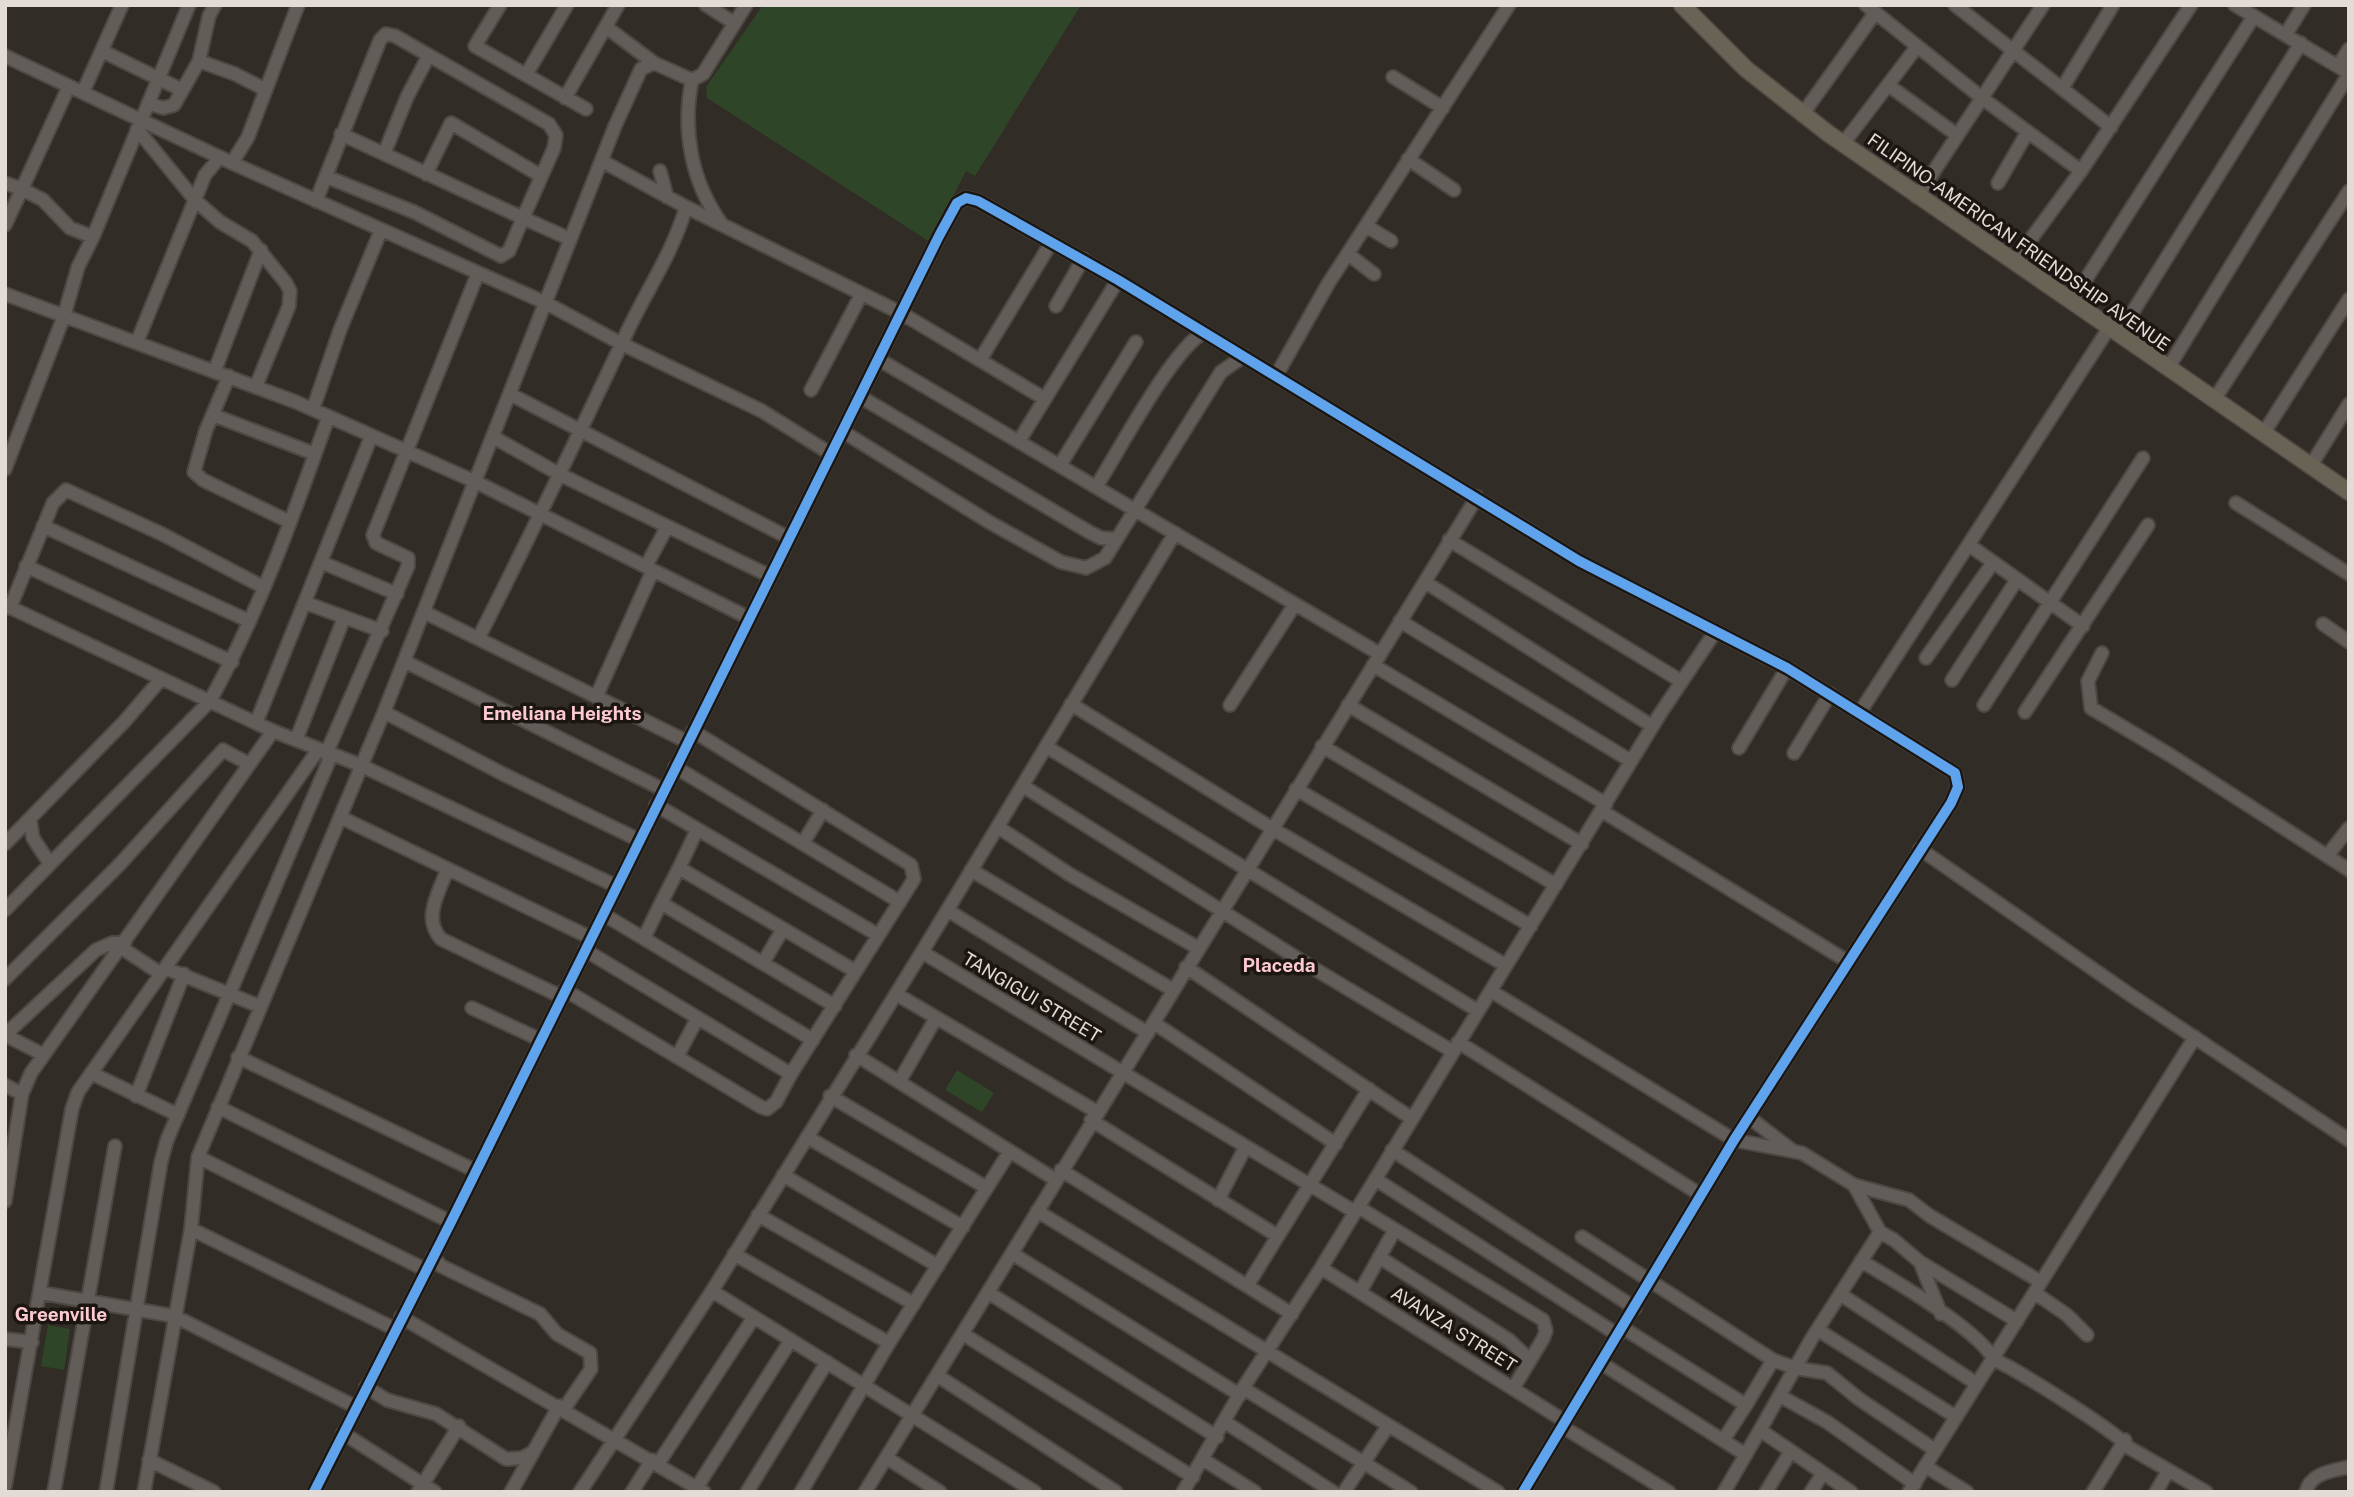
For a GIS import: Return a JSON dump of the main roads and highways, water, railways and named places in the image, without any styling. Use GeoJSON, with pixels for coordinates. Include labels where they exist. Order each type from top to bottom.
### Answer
{"type":"FeatureCollection","features":[{"type":"Feature","properties":{"kind":"main road","name":"FILIPINO-AMERICAN FRIENDSHIP AVENUE"},"geometry":{"type":"LineString","coordinates":[[1691,8],[1746,69],[1802,115],[1917,197],[2349,492]]}},
{"type":"Feature","properties":{"kind":"district","name":"Emeliana Heights"},"geometry":{"type":"Point","coordinates":[562,713]}},
{"type":"Feature","properties":{"kind":"district","name":"Placeda"},"geometry":{"type":"Point","coordinates":[1279,965]}},
{"type":"Feature","properties":{"kind":"district","name":"Greenville"},"geometry":{"type":"Point","coordinates":[61,1314]}}]}
